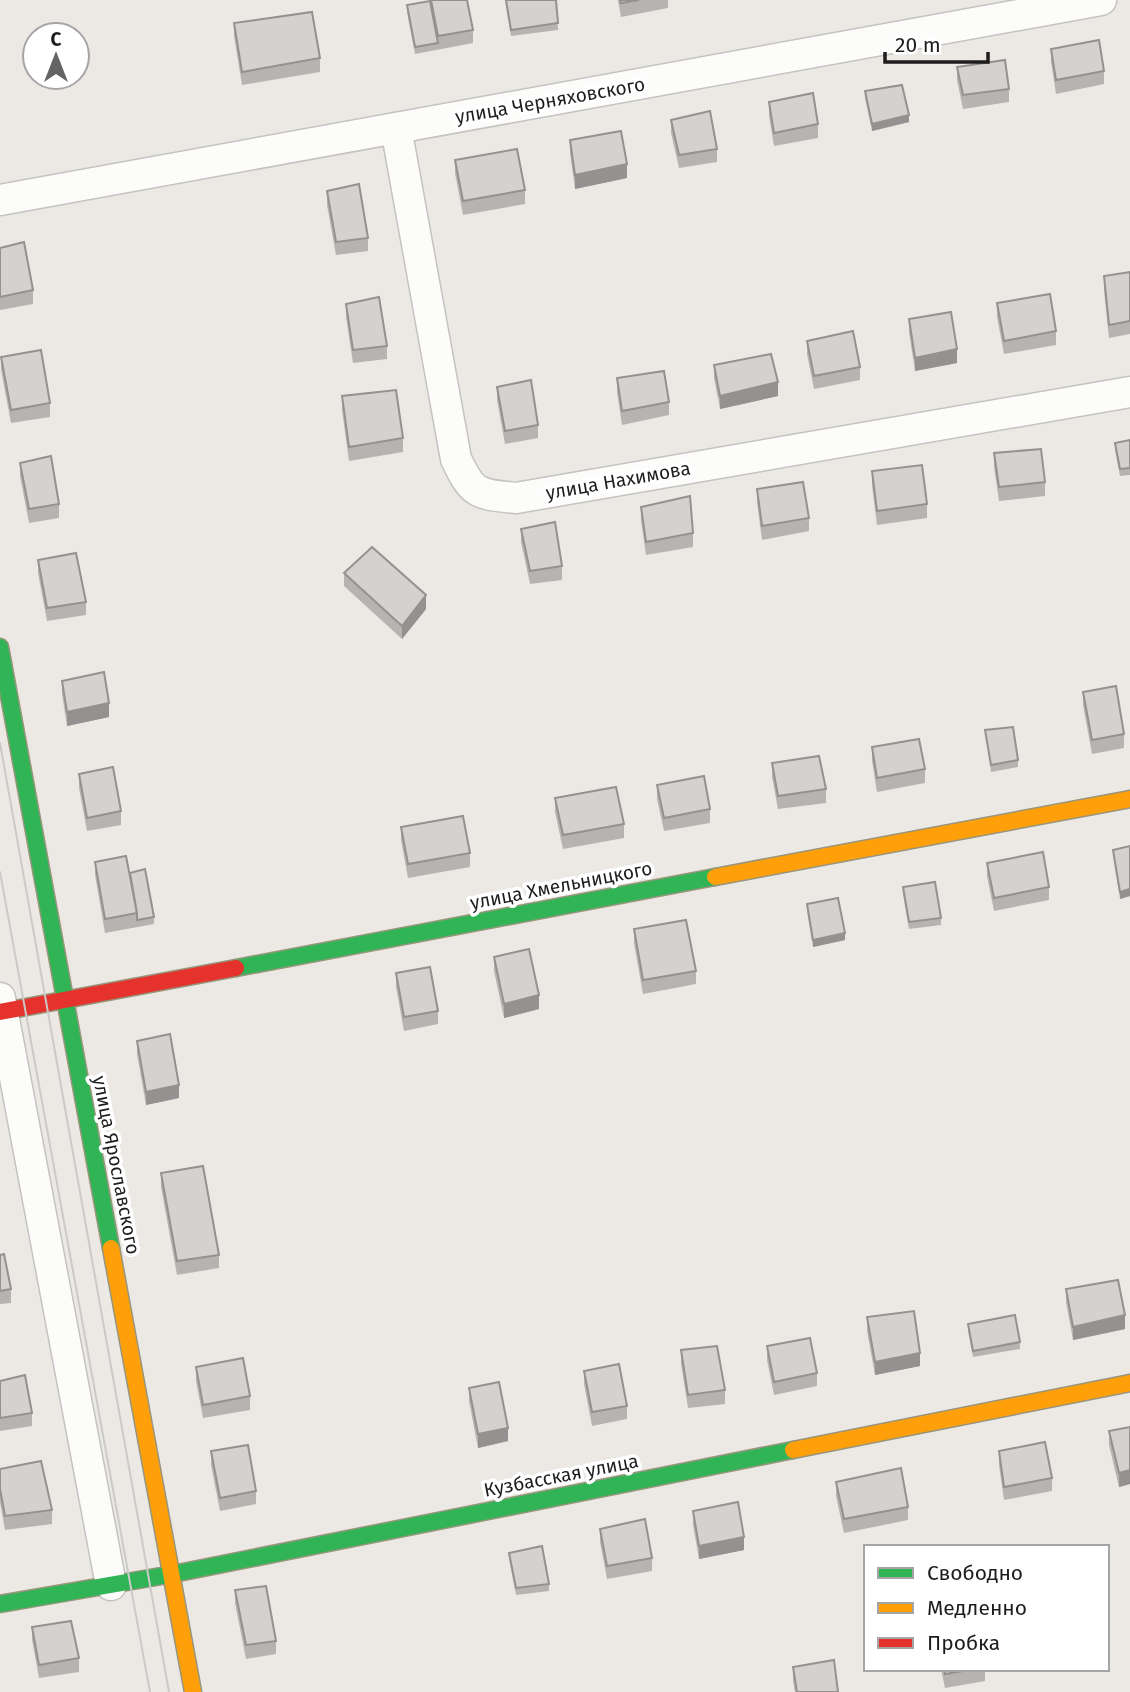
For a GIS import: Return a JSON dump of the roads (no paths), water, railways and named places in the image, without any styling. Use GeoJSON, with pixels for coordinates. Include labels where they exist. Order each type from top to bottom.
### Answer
{"type":"FeatureCollection","features":[{"type":"Feature","properties":{"kind":"street","name":"улица Черняховского"},"geometry":{"type":"LineString","coordinates":[[0,200],[1101,0]]}},
{"type":"Feature","properties":{"kind":"street","name":"улица Нахимова"},"geometry":{"type":"LineString","coordinates":[[396,128],[456,459],[467,484],[485,495],[516,498],[1130,392]]}},
{"type":"Feature","properties":{"kind":"street","name":"улица Ярославского"},"geometry":{"type":"LineString","coordinates":[[0,647],[193,1692]]}},
{"type":"Feature","properties":{"kind":"street","name":"улица Хмельницкого"},"geometry":{"type":"LineString","coordinates":[[1,1007],[64,1000],[1130,799]]}},
{"type":"Feature","properties":{"kind":"street"},"geometry":{"type":"LineString","coordinates":[[1,1007],[111,1585]]}},
{"type":"Feature","properties":{"kind":"street","name":"Кузбасская улица"},"geometry":{"type":"LineString","coordinates":[[0,1604],[173,1574],[1130,1382]]}},
{"type":"Feature","properties":{"kind":"tram line"},"geometry":{"type":"LineString","coordinates":[[0,743],[169,1692]]}},
{"type":"Feature","properties":{"kind":"tram line"},"geometry":{"type":"LineString","coordinates":[[0,872],[150,1692]]}}]}
